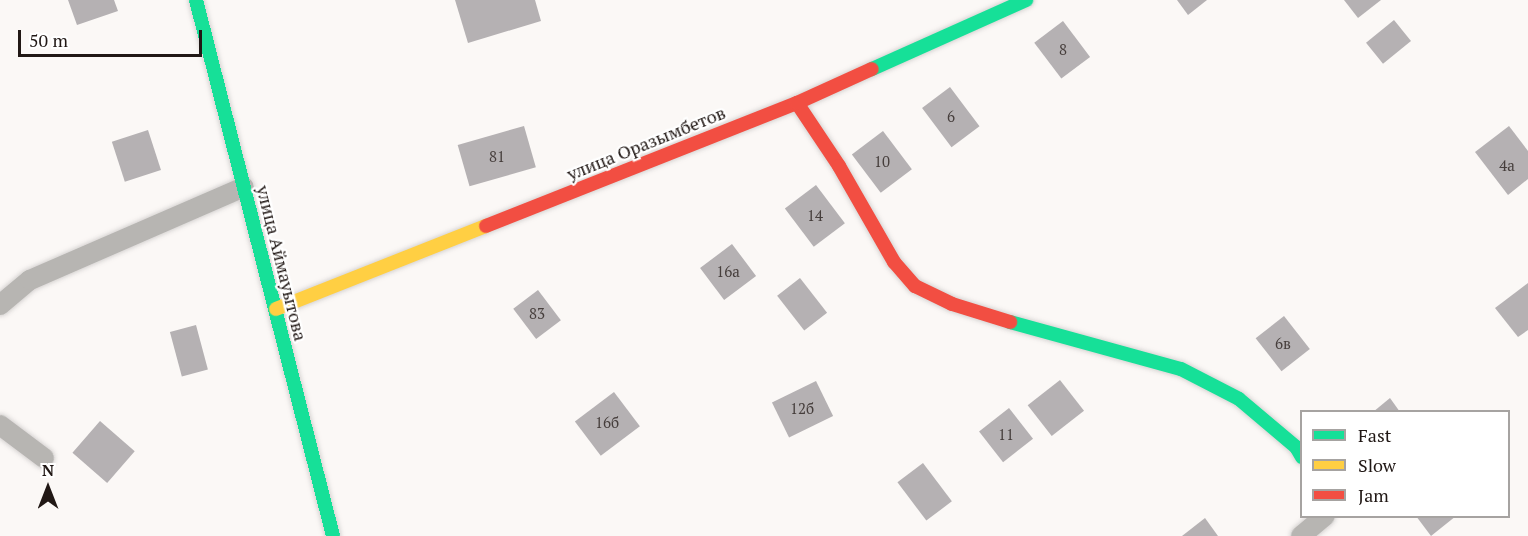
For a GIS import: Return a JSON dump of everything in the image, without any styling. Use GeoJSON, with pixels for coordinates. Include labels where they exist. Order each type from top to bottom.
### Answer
{"type":"FeatureCollection","features":[{"type":"Feature","properties":{"kind":"street","name":"улица Аймауытова"},"geometry":{"type":"LineString","coordinates":[[196,0],[333,536]]}},
{"type":"Feature","properties":{"kind":"street","name":"улица Оразымбетов"},"geometry":{"type":"LineString","coordinates":[[276,309],[797,104],[1026,0]]}},
{"type":"Feature","properties":{"kind":"street"},"geometry":{"type":"LineString","coordinates":[[797,104],[840,166],[894,262],[915,286],[952,304],[1026,327],[1181,369],[1239,399],[1296,447],[1300,453]]}},
{"type":"Feature","properties":{"kind":"street"},"geometry":{"type":"LineString","coordinates":[[0,305],[30,280],[244,187]]}},
{"type":"Feature","properties":{"kind":"street"},"geometry":{"type":"LineString","coordinates":[[0,425],[44,458]]}},
{"type":"Feature","properties":{"kind":"street"},"geometry":{"type":"LineString","coordinates":[[1301,536],[1323,518]]}},
{"type":"Feature","properties":{"kind":"building"},"geometry":{"type":"Polygon","coordinates":[[[68,0],[114,0],[118,11],[77,25],[68,0]]]}},
{"type":"Feature","properties":{"kind":"building"},"geometry":{"type":"Polygon","coordinates":[[[455,0],[535,0],[541,21],[468,43],[455,0]]]}},
{"type":"Feature","properties":{"kind":"building"},"geometry":{"type":"Polygon","coordinates":[[[1177,0],[1207,0],[1188,15],[1177,0]]]}},
{"type":"Feature","properties":{"kind":"building"},"geometry":{"type":"Polygon","coordinates":[[[1344,0],[1381,0],[1358,18],[1344,0]]]}},
{"type":"Feature","properties":{"kind":"building"},"geometry":{"type":"Polygon","coordinates":[[[1394,20],[1411,41],[1383,64],[1366,43],[1394,20]]]}},
{"type":"Feature","properties":{"kind":"building"},"geometry":{"type":"Polygon","coordinates":[[[1063,21],[1090,57],[1061,79],[1034,43],[1063,21]]]}},
{"type":"Feature","properties":{"kind":"building"},"geometry":{"type":"Polygon","coordinates":[[[950,87],[979,126],[952,147],[922,108],[950,87]]]}},
{"type":"Feature","properties":{"kind":"building"},"geometry":{"type":"Polygon","coordinates":[[[524,126],[536,167],[470,186],[458,145],[524,126]]]}},
{"type":"Feature","properties":{"kind":"building"},"geometry":{"type":"Polygon","coordinates":[[[1509,126],[1528,151],[1528,179],[1508,195],[1475,152],[1509,126]]]}},
{"type":"Feature","properties":{"kind":"building"},"geometry":{"type":"Polygon","coordinates":[[[148,130],[161,170],[125,182],[112,142],[148,130]]]}},
{"type":"Feature","properties":{"kind":"building"},"geometry":{"type":"Polygon","coordinates":[[[883,131],[912,169],[881,193],[852,154],[883,131]]]}},
{"type":"Feature","properties":{"kind":"building"},"geometry":{"type":"Polygon","coordinates":[[[816,185],[845,223],[814,247],[785,208],[816,185]]]}},
{"type":"Feature","properties":{"kind":"building"},"geometry":{"type":"Polygon","coordinates":[[[732,244],[756,276],[724,300],[700,268],[732,244]]]}},
{"type":"Feature","properties":{"kind":"building"},"geometry":{"type":"Polygon","coordinates":[[[800,278],[827,313],[804,331],[777,296],[800,278]]]}},
{"type":"Feature","properties":{"kind":"building"},"geometry":{"type":"Polygon","coordinates":[[[1528,283],[1528,330],[1518,337],[1495,308],[1528,283]]]}},
{"type":"Feature","properties":{"kind":"building"},"geometry":{"type":"Polygon","coordinates":[[[538,290],[561,320],[536,339],[513,309],[538,290]]]}},
{"type":"Feature","properties":{"kind":"building"},"geometry":{"type":"Polygon","coordinates":[[[1284,316],[1310,349],[1281,371],[1256,338],[1284,316]]]}},
{"type":"Feature","properties":{"kind":"building"},"geometry":{"type":"Polygon","coordinates":[[[196,325],[208,369],[182,376],[170,332],[196,325]]]}},
{"type":"Feature","properties":{"kind":"building"},"geometry":{"type":"Polygon","coordinates":[[[1060,380],[1084,411],[1052,436],[1028,405],[1060,380]]]}},
{"type":"Feature","properties":{"kind":"building"},"geometry":{"type":"Polygon","coordinates":[[[816,381],[833,416],[789,438],[772,402],[816,381]]]}},
{"type":"Feature","properties":{"kind":"building"},"geometry":{"type":"Polygon","coordinates":[[[614,392],[640,426],[601,456],[575,421],[614,392]]]}},
{"type":"Feature","properties":{"kind":"building"},"geometry":{"type":"Polygon","coordinates":[[[1390,398],[1399,410],[1375,410],[1390,398]]]}},
{"type":"Feature","properties":{"kind":"building"},"geometry":{"type":"Polygon","coordinates":[[[1009,408],[1033,439],[1003,462],[979,431],[1009,408]]]}},
{"type":"Feature","properties":{"kind":"building"},"geometry":{"type":"Polygon","coordinates":[[[100,421],[135,451],[107,483],[72,453],[100,421]]]}},
{"type":"Feature","properties":{"kind":"building"},"geometry":{"type":"Polygon","coordinates":[[[923,463],[952,501],[926,521],[897,482],[923,463]]]}},
{"type":"Feature","properties":{"kind":"building"},"geometry":{"type":"Polygon","coordinates":[[[1205,518],[1218,536],[1182,536],[1205,518]]]}},
{"type":"Feature","properties":{"kind":"building"},"geometry":{"type":"Polygon","coordinates":[[[1418,518],[1454,518],[1431,536],[1418,518]]]}},
{"type":"Feature","properties":{"kind":"traffic: fast"},"geometry":{"type":"LineString","coordinates":[[196,0],[333,536]]}},
{"type":"Feature","properties":{"kind":"traffic: fast"},"geometry":{"type":"LineString","coordinates":[[872,69],[1026,0]]}},
{"type":"Feature","properties":{"kind":"traffic: fast"},"geometry":{"type":"LineString","coordinates":[[1010,322],[1181,369],[1239,399],[1296,447],[1300,454]]}},
{"type":"Feature","properties":{"kind":"traffic: slow"},"geometry":{"type":"LineString","coordinates":[[276,309],[486,226]]}},
{"type":"Feature","properties":{"kind":"traffic: jam"},"geometry":{"type":"LineString","coordinates":[[486,226],[797,103],[872,69]]}},
{"type":"Feature","properties":{"kind":"traffic: jam"},"geometry":{"type":"LineString","coordinates":[[797,103],[839,166],[894,262],[915,286],[952,304],[1010,322]]}}]}
